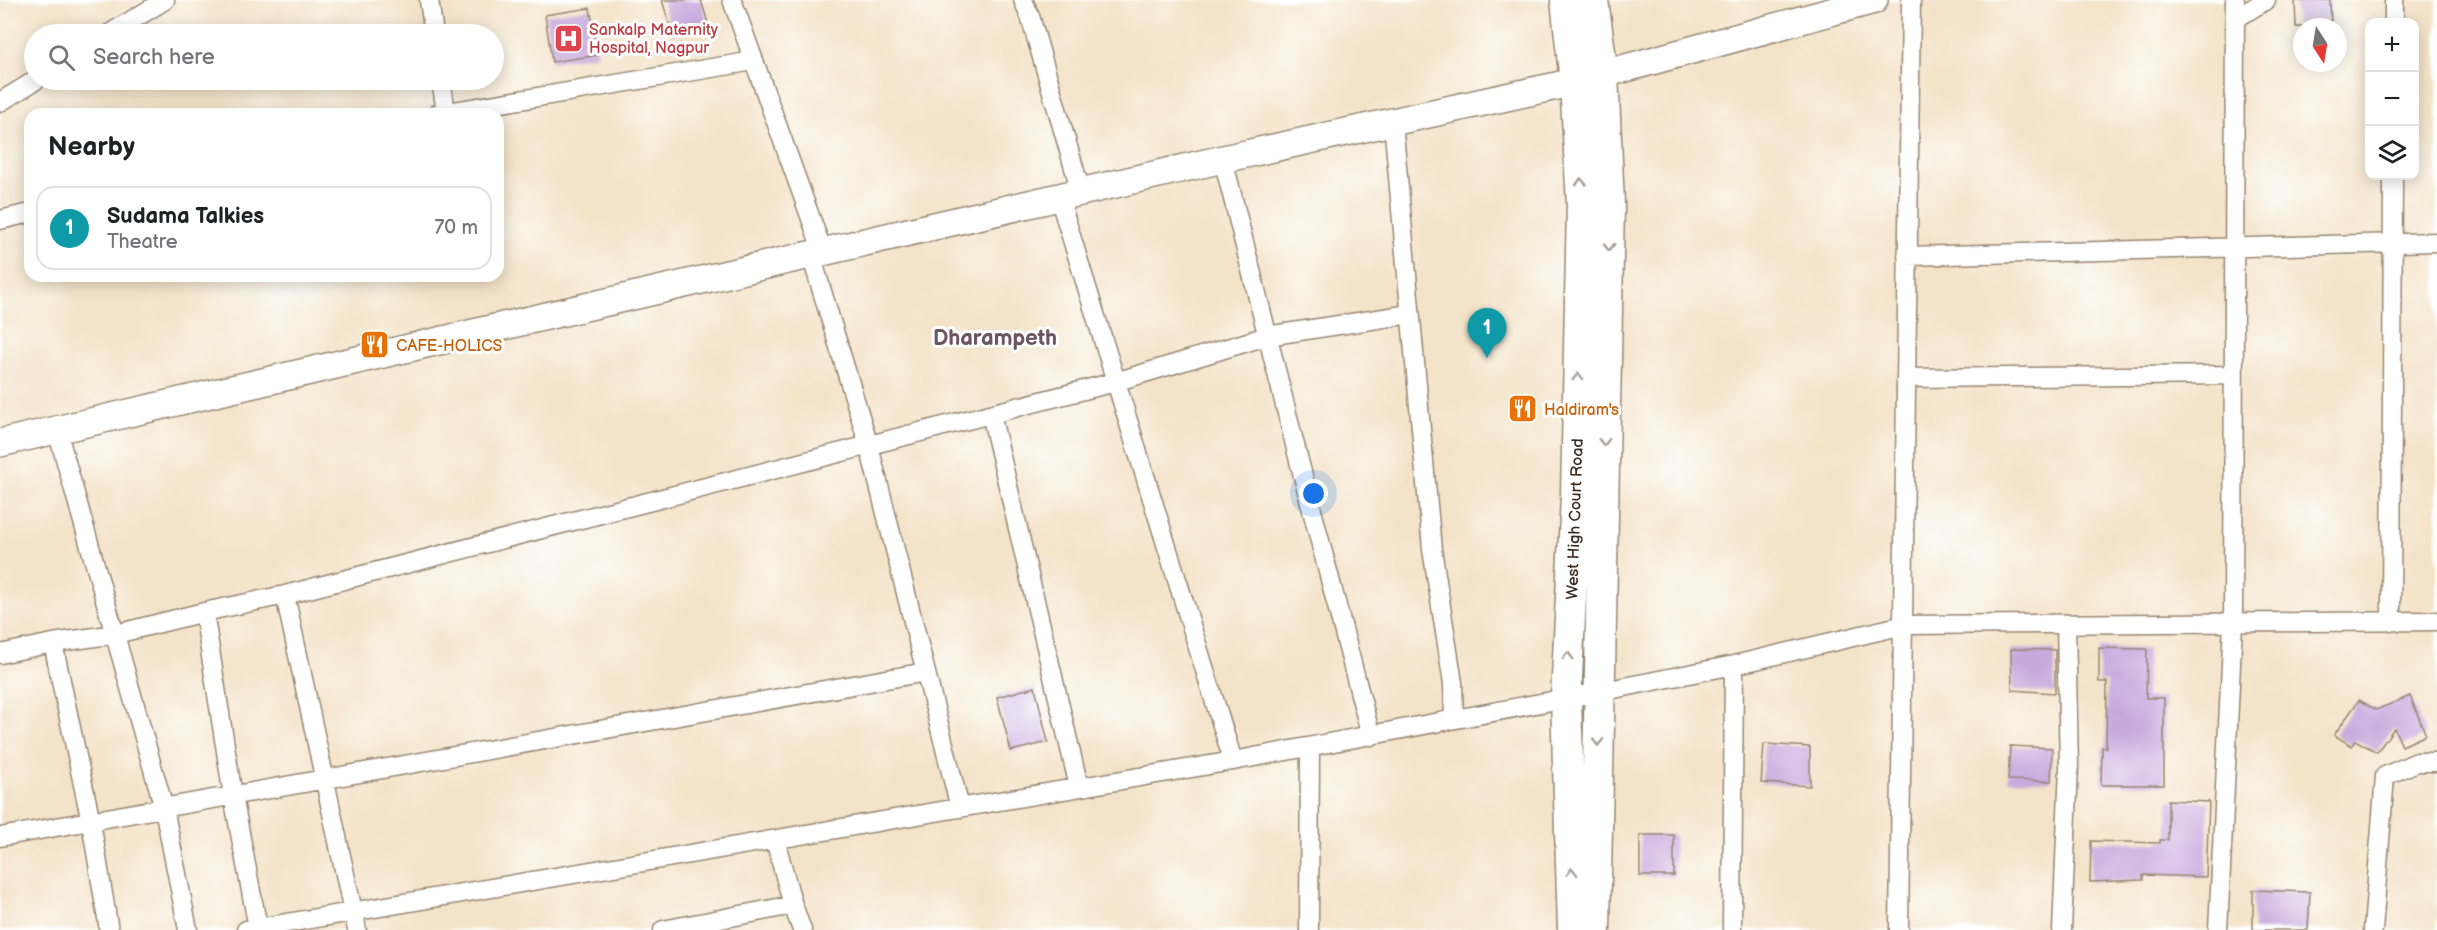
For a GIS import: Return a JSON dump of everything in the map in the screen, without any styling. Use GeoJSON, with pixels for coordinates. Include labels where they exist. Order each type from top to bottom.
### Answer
{"type":"FeatureCollection","features":[{"type":"Feature","properties":{"kind":"main road","name":"West High Court Road"},"geometry":{"type":"LineString","coordinates":[[1566,0],[1589,78],[1610,204],[1594,930]]}},
{"type":"Feature","properties":{"kind":"main road","name":"West High Court Road"},"geometry":{"type":"LineString","coordinates":[[1574,930],[1566,698],[1576,495],[1582,204],[1593,0]]}},
{"type":"Feature","properties":{"kind":"street"},"geometry":{"type":"LineString","coordinates":[[125,24],[165,0]]}},
{"type":"Feature","properties":{"kind":"street"},"geometry":{"type":"LineString","coordinates":[[429,0],[433,24]]}},
{"type":"Feature","properties":{"kind":"street"},"geometry":{"type":"LineString","coordinates":[[732,0],[817,253],[869,446],[960,808]]}},
{"type":"Feature","properties":{"kind":"street"},"geometry":{"type":"LineString","coordinates":[[1023,0],[1030,16],[1115,382],[1233,761]]}},
{"type":"Feature","properties":{"kind":"street"},"geometry":{"type":"LineString","coordinates":[[0,443],[1070,194],[1589,78],[1808,9],[1874,0]]}},
{"type":"Feature","properties":{"kind":"street"},"geometry":{"type":"LineString","coordinates":[[1899,930],[1905,625],[1905,378],[1911,0]]}},
{"type":"Feature","properties":{"kind":"street"},"geometry":{"type":"LineString","coordinates":[[2218,930],[2233,623],[2235,0]]}},
{"type":"Feature","properties":{"kind":"street"},"geometry":{"type":"LineString","coordinates":[[2235,19],[2266,0]]}},
{"type":"Feature","properties":{"kind":"street"},"geometry":{"type":"LineString","coordinates":[[2394,0],[2394,18]]}},
{"type":"Feature","properties":{"kind":"street"},"geometry":{"type":"LineString","coordinates":[[471,108],[754,61]]}},
{"type":"Feature","properties":{"kind":"street"},"geometry":{"type":"LineString","coordinates":[[0,102],[24,87]]}},
{"type":"Feature","properties":{"kind":"street"},"geometry":{"type":"LineString","coordinates":[[441,90],[441,108]]}},
{"type":"Feature","properties":{"kind":"street"},"geometry":{"type":"LineString","coordinates":[[1393,122],[1432,549],[1453,684],[1454,719]]}},
{"type":"Feature","properties":{"kind":"street"},"geometry":{"type":"LineString","coordinates":[[1223,159],[1371,736]]}},
{"type":"Feature","properties":{"kind":"street"},"geometry":{"type":"LineString","coordinates":[[2391,622],[2393,180]]}},
{"type":"Feature","properties":{"kind":"street"},"geometry":{"type":"LineString","coordinates":[[0,220],[24,214]]}},
{"type":"Feature","properties":{"kind":"street"},"geometry":{"type":"LineString","coordinates":[[1907,256],[2437,242]]}},
{"type":"Feature","properties":{"kind":"street"},"geometry":{"type":"LineString","coordinates":[[0,654],[52,643],[116,634],[285,595],[1115,382],[1268,336],[1410,314]]}},
{"type":"Feature","properties":{"kind":"street"},"geometry":{"type":"LineString","coordinates":[[1905,378],[2234,375]]}},
{"type":"Feature","properties":{"kind":"street"},"geometry":{"type":"LineString","coordinates":[[992,414],[1079,787]]}},
{"type":"Feature","properties":{"kind":"street"},"geometry":{"type":"LineString","coordinates":[[57,430],[164,808],[188,930]]}},
{"type":"Feature","properties":{"kind":"street"},"geometry":{"type":"LineString","coordinates":[[285,595],[357,930]]}},
{"type":"Feature","properties":{"kind":"street"},"geometry":{"type":"LineString","coordinates":[[204,612],[252,929],[1371,736],[1734,664],[1905,625],[2437,621]]}},
{"type":"Feature","properties":{"kind":"street"},"geometry":{"type":"LineString","coordinates":[[2062,930],[2069,767],[2066,624]]}},
{"type":"Feature","properties":{"kind":"street"},"geometry":{"type":"LineString","coordinates":[[52,643],[91,822],[109,930]]}},
{"type":"Feature","properties":{"kind":"street"},"geometry":{"type":"LineString","coordinates":[[1732,930],[1734,664]]}},
{"type":"Feature","properties":{"kind":"street"},"geometry":{"type":"LineString","coordinates":[[0,837],[926,672]]}},
{"type":"Feature","properties":{"kind":"street"},"geometry":{"type":"LineString","coordinates":[[1309,930],[1310,747]]}},
{"type":"Feature","properties":{"kind":"street"},"geometry":{"type":"LineString","coordinates":[[2373,930],[2385,776],[2417,762],[2437,762]]}},
{"type":"Feature","properties":{"kind":"street"},"geometry":{"type":"LineString","coordinates":[[775,840],[802,930]]}},
{"type":"Feature","properties":{"kind":"street"},"geometry":{"type":"LineString","coordinates":[[663,930],[794,905]]}},
{"type":"Feature","properties":{"kind":"building"},"geometry":{"type":"Polygon","coordinates":[[[662,0],[701,0],[708,23],[673,35],[662,0]]]}},
{"type":"Feature","properties":{"kind":"building"},"geometry":{"type":"Polygon","coordinates":[[[2330,0],[2331,18],[2296,18],[2295,1],[2330,0]]]}},
{"type":"Feature","properties":{"kind":"building"},"geometry":{"type":"Polygon","coordinates":[[[590,8],[598,55],[552,62],[545,15],[590,8]]]}},
{"type":"Feature","properties":{"kind":"building"},"geometry":{"type":"Polygon","coordinates":[[[2099,648],[2147,649],[2146,698],[2164,698],[2164,785],[2101,785],[2102,747],[2106,747],[2107,682],[2099,682],[2099,648]]]}},
{"type":"Feature","properties":{"kind":"building"},"geometry":{"type":"Polygon","coordinates":[[[2011,649],[2055,650],[2055,693],[2012,690],[2011,649]]]}},
{"type":"Feature","properties":{"kind":"building"},"geometry":{"type":"Polygon","coordinates":[[[1035,687],[1048,742],[1011,751],[997,697],[1035,687]]]}},
{"type":"Feature","properties":{"kind":"building"},"geometry":{"type":"Polygon","coordinates":[[[2410,696],[2426,735],[2402,746],[2394,728],[2377,752],[2355,740],[2352,746],[2334,735],[2359,700],[2376,710],[2410,696]]]}},
{"type":"Feature","properties":{"kind":"building"},"geometry":{"type":"Polygon","coordinates":[[[1764,744],[1810,747],[1810,786],[1761,783],[1764,744]]]}},
{"type":"Feature","properties":{"kind":"building"},"geometry":{"type":"Polygon","coordinates":[[[2010,746],[2052,748],[2051,781],[2008,780],[2010,746]]]}},
{"type":"Feature","properties":{"kind":"building"},"geometry":{"type":"Polygon","coordinates":[[[2168,800],[2209,802],[2206,877],[2143,875],[2143,880],[2090,882],[2091,841],[2160,843],[2160,840],[2168,840],[2168,800]]]}},
{"type":"Feature","properties":{"kind":"building"},"geometry":{"type":"Polygon","coordinates":[[[1640,835],[1674,835],[1674,876],[1640,876],[1640,835]]]}},
{"type":"Feature","properties":{"kind":"building"},"geometry":{"type":"Polygon","coordinates":[[[2253,890],[2310,892],[2308,930],[2253,930],[2253,890]]]}},
{"type":"Feature","properties":{"kind":"place","name":"Sankalp Maternity Hospital, Nagpur"},"geometry":{"type":"Point","coordinates":[568,38]}},
{"type":"Feature","properties":{"kind":"place","name":"CAFE-HOLICS"},"geometry":{"type":"Point","coordinates":[375,345]}},
{"type":"Feature","properties":{"kind":"place","name":"Sudama Talkies"},"geometry":{"type":"Point","coordinates":[1487,358]}},
{"type":"Feature","properties":{"kind":"place","name":"Haldiram's"},"geometry":{"type":"Point","coordinates":[1523,409]}},
{"type":"Feature","properties":{"kind":"district","name":"Dharampeth"},"geometry":{"type":"Point","coordinates":[995,337]}}]}
